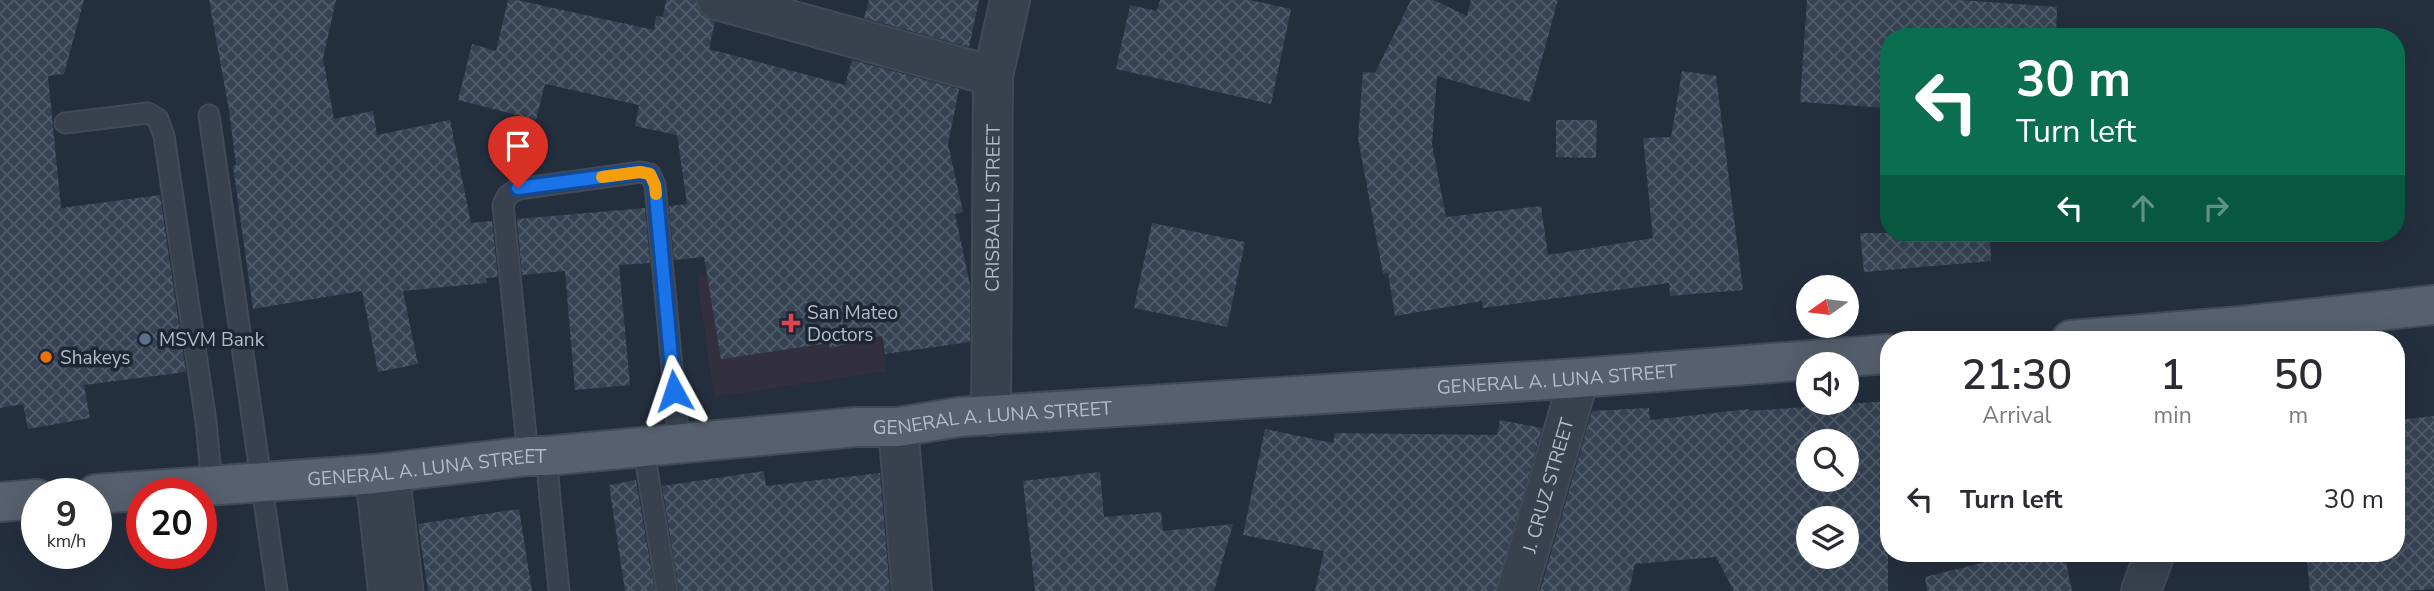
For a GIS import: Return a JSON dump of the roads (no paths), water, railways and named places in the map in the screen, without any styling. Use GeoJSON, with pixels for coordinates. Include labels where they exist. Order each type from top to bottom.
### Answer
{"type":"FeatureCollection","features":[{"type":"Feature","properties":{"kind":"main road"},"geometry":{"type":"LineString","coordinates":[[2252,331],[2434,305]]}},
{"type":"Feature","properties":{"kind":"main road","name":"GENERAL A. LUNA STREET"},"geometry":{"type":"LineString","coordinates":[[217,484],[387,473],[537,456],[856,427],[898,427],[958,416],[1579,378],[1880,355]]}},
{"type":"Feature","properties":{"kind":"main road"},"geometry":{"type":"LineString","coordinates":[[0,502],[21,500]]}},
{"type":"Feature","properties":{"kind":"street"},"geometry":{"type":"LineString","coordinates":[[717,0],[993,76]]}},
{"type":"Feature","properties":{"kind":"street","name":"CRISBALLI STREET"},"geometry":{"type":"LineString","coordinates":[[990,416],[993,76],[1010,0]]}},
{"type":"Feature","properties":{"kind":"street","name":"J. CRUZ STREET"},"geometry":{"type":"LineString","coordinates":[[1517,591],[1579,378]]}},
{"type":"Feature","properties":{"kind":"street"},"geometry":{"type":"LineString","coordinates":[[898,427],[912,591]]}},
{"type":"Feature","properties":{"kind":"street"},"geometry":{"type":"LineString","coordinates":[[387,473],[388,591]]}},
{"type":"Feature","properties":{"kind":"street"},"geometry":{"type":"LineString","coordinates":[[2141,591],[2152,562]]}},
{"type":"Feature","properties":{"kind":"lane"},"geometry":{"type":"LineString","coordinates":[[65,123],[148,113],[158,119],[166,150],[211,478]]}},
{"type":"Feature","properties":{"kind":"lane"},"geometry":{"type":"LineString","coordinates":[[209,115],[277,591]]}},
{"type":"Feature","properties":{"kind":"lane"},"geometry":{"type":"LineString","coordinates":[[559,591],[537,456],[503,205],[508,195],[518,188],[640,172],[650,174],[655,185],[667,591]]}},
{"type":"Feature","properties":{"kind":"lane"},"geometry":{"type":"LineString","coordinates":[[387,473],[413,591]]}},
{"type":"Feature","properties":{"kind":"place","name":"San Mateo Doctors"},"geometry":{"type":"Point","coordinates":[791,323]}},
{"type":"Feature","properties":{"kind":"place","name":"MSVM Bank"},"geometry":{"type":"Point","coordinates":[145,339]}},
{"type":"Feature","properties":{"kind":"place","name":"Shakeys"},"geometry":{"type":"Point","coordinates":[46,357]}}]}
